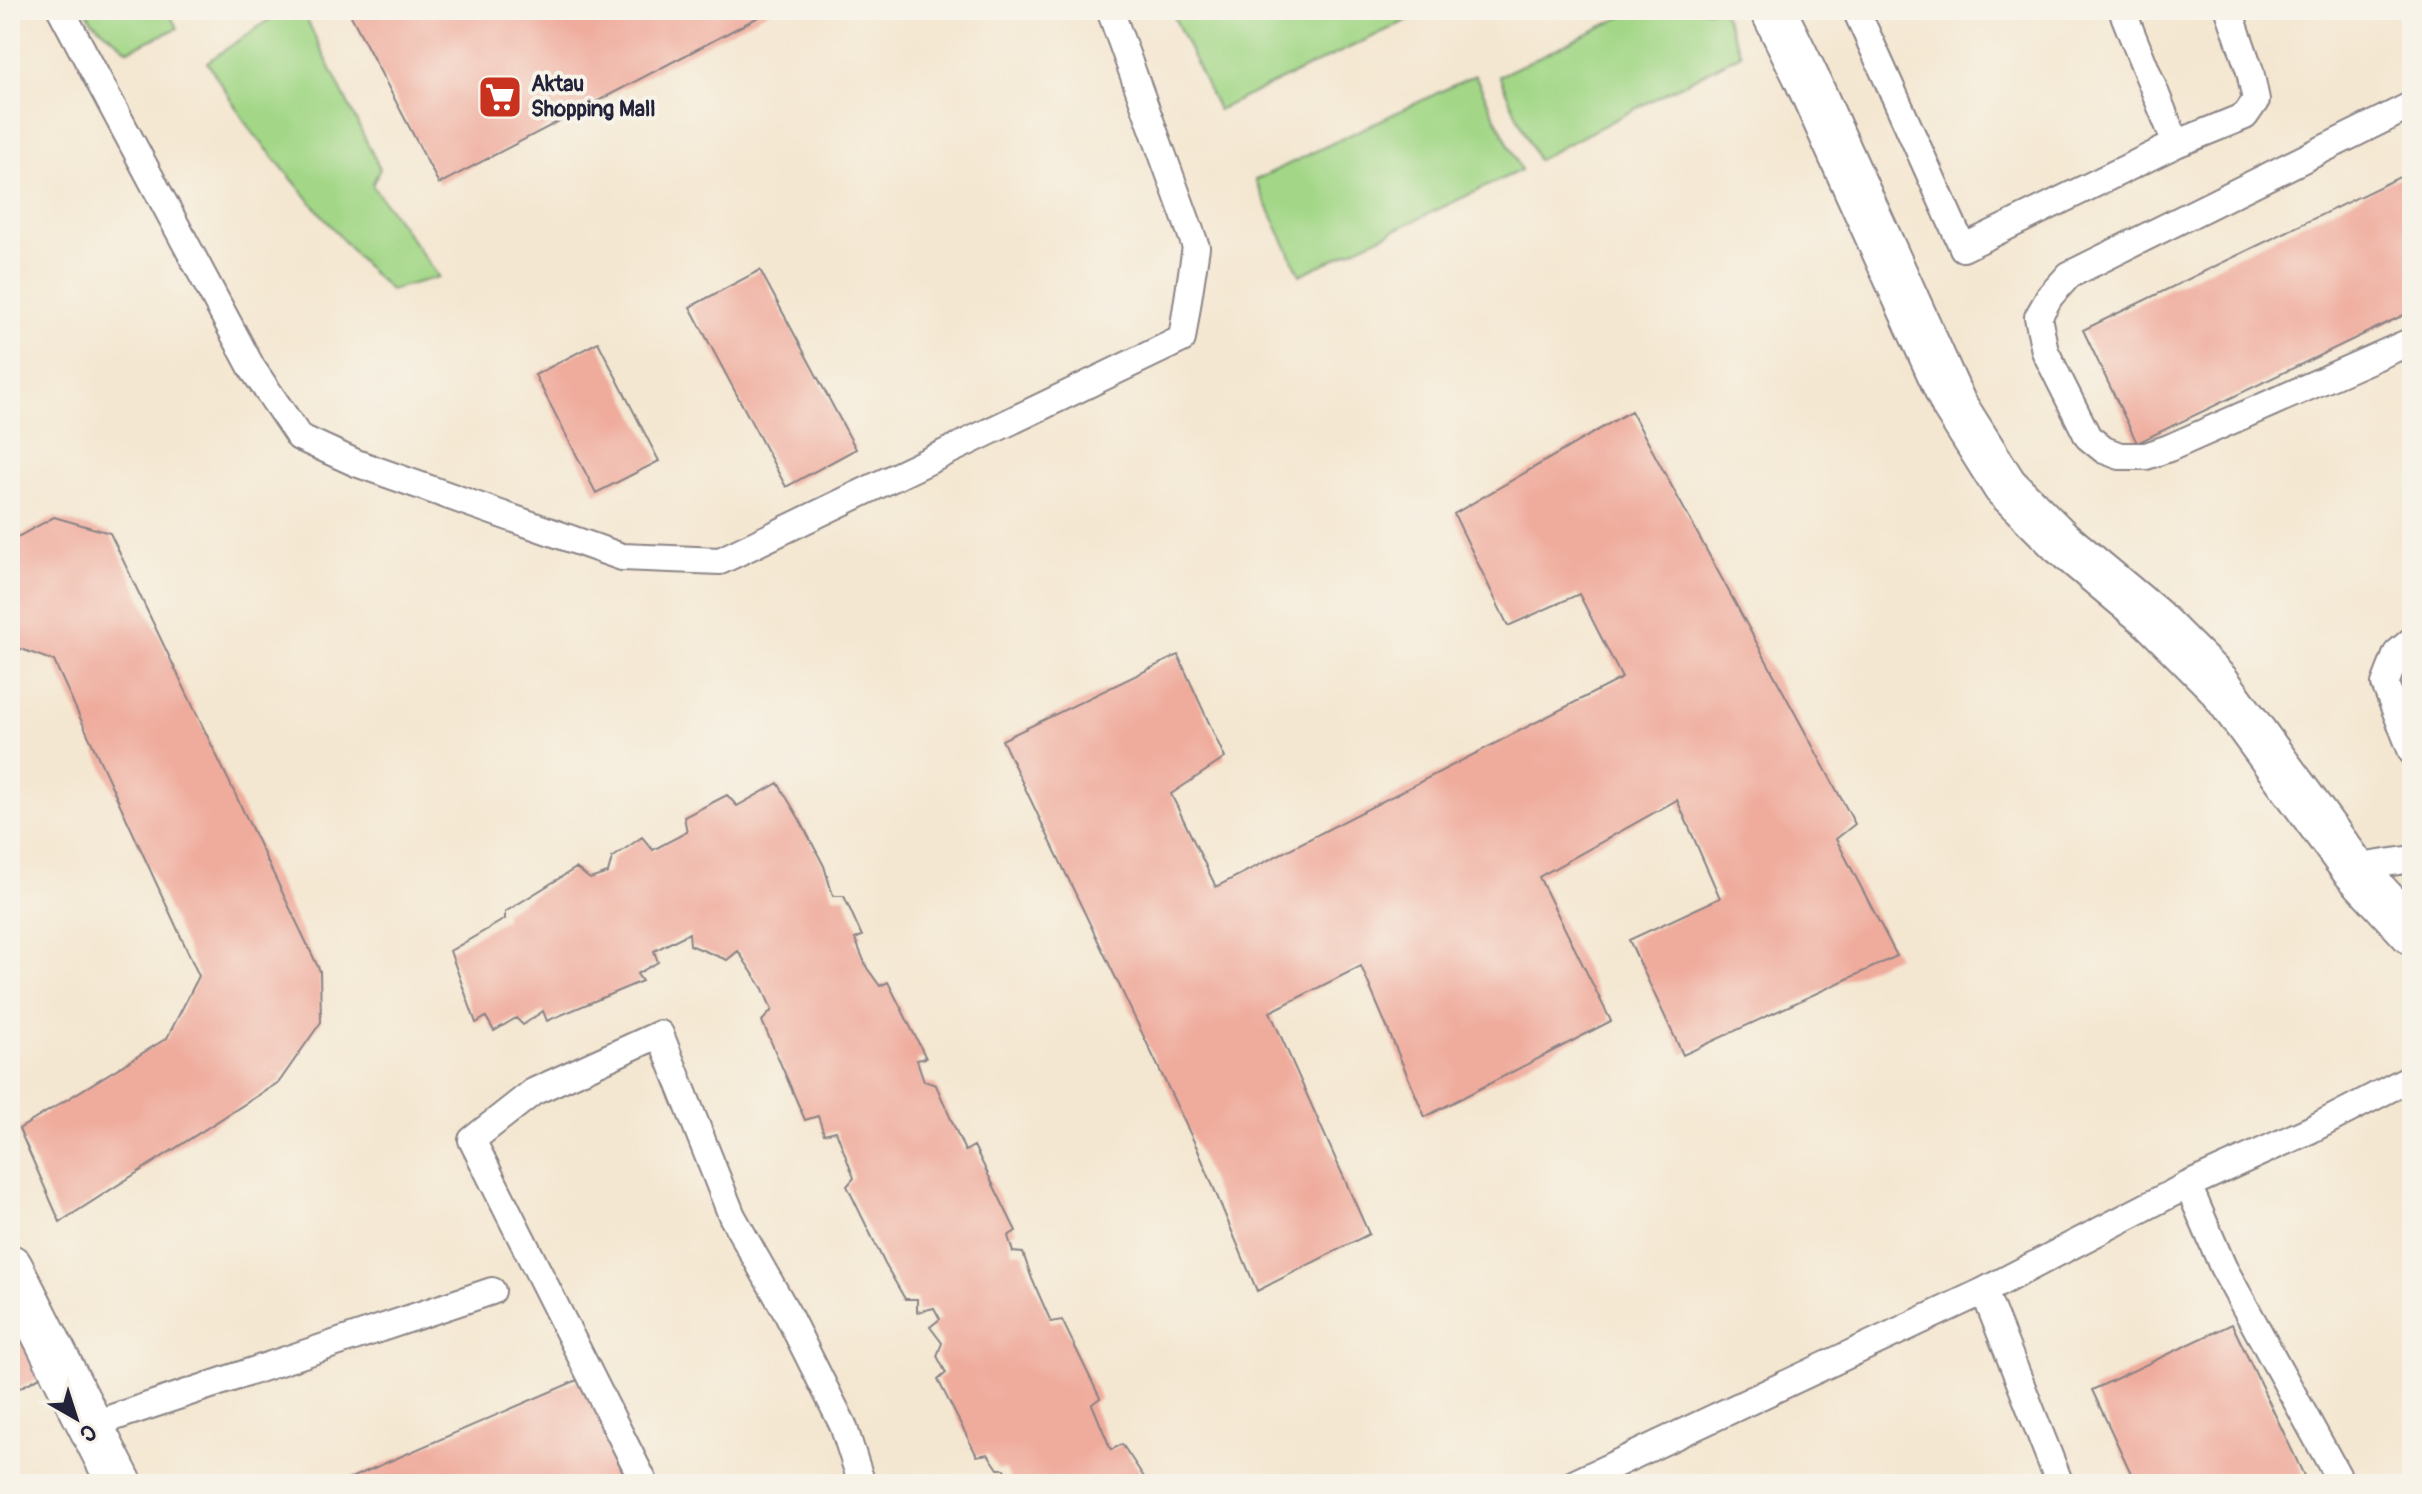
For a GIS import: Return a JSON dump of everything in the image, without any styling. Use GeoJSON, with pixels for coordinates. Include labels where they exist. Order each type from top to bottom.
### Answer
{"type":"FeatureCollection","features":[{"type":"Feature","properties":{"kind":"street"},"geometry":{"type":"LineString","coordinates":[[1773,10],[1954,405],[2005,486],[2061,542],[2153,619],[2218,684],[2353,868],[2412,932]]}},
{"type":"Feature","properties":{"kind":"street"},"geometry":{"type":"LineString","coordinates":[[10,1267],[120,1484]]}},
{"type":"Feature","properties":{"kind":"lane"},"geometry":{"type":"LineString","coordinates":[[61,10],[252,368],[299,437],[356,463],[622,557],[720,561],[1182,339],[1196,247],[1110,10]]}},
{"type":"Feature","properties":{"kind":"lane"},"geometry":{"type":"LineString","coordinates":[[1856,10],[1963,248],[2176,144],[2245,116],[2256,100],[2250,71],[2229,10]]}},
{"type":"Feature","properties":{"kind":"lane"},"geometry":{"type":"LineString","coordinates":[[2122,10],[2176,144]]}},
{"type":"Feature","properties":{"kind":"lane"},"geometry":{"type":"LineString","coordinates":[[2412,105],[2069,275],[2050,296],[2038,317],[2045,351],[2088,437],[2104,450],[2120,456],[2146,456],[2169,448],[2412,341]]}},
{"type":"Feature","properties":{"kind":"lane"},"geometry":{"type":"LineString","coordinates":[[2412,640],[2397,653],[2385,684],[2412,752]]}},
{"type":"Feature","properties":{"kind":"lane"},"geometry":{"type":"LineString","coordinates":[[2353,868],[2412,859]]}},
{"type":"Feature","properties":{"kind":"lane"},"geometry":{"type":"LineString","coordinates":[[645,1484],[472,1140],[533,1092],[660,1034],[732,1216],[787,1313],[843,1425],[862,1484]]}},
{"type":"Feature","properties":{"kind":"lane"},"geometry":{"type":"LineString","coordinates":[[1573,1484],[1984,1291],[2188,1185],[2310,1130],[2412,1077]]}},
{"type":"Feature","properties":{"kind":"lane"},"geometry":{"type":"LineString","coordinates":[[2188,1185],[2223,1267],[2342,1484]]}},
{"type":"Feature","properties":{"kind":"lane"},"geometry":{"type":"LineString","coordinates":[[91,1425],[492,1291]]}},
{"type":"Feature","properties":{"kind":"lane"},"geometry":{"type":"LineString","coordinates":[[1984,1291],[2060,1484]]}},
{"type":"Feature","properties":{"kind":"green space"},"geometry":{"type":"Polygon","coordinates":[[[86,10],[166,10],[178,28],[128,50],[92,21],[86,10]]]}},
{"type":"Feature","properties":{"kind":"green space"},"geometry":{"type":"Polygon","coordinates":[[[284,10],[302,10],[380,169],[372,185],[439,277],[390,290],[363,264],[249,128],[207,62],[284,10]]]}},
{"type":"Feature","properties":{"kind":"green space"},"geometry":{"type":"Polygon","coordinates":[[[1184,10],[1429,10],[1218,110],[1173,15],[1184,10]]]}},
{"type":"Feature","properties":{"kind":"green space"},"geometry":{"type":"Polygon","coordinates":[[[1636,10],[1722,10],[1741,54],[1537,160],[1499,76],[1636,10]]]}},
{"type":"Feature","properties":{"kind":"green space"},"geometry":{"type":"Polygon","coordinates":[[[1475,75],[1521,170],[1300,275],[1255,180],[1475,75]]]}},
{"type":"Feature","properties":{"kind":"building","name":"Aktau Shopping Mall"},"geometry":{"type":"Polygon","coordinates":[[[348,10],[772,10],[439,184],[348,10]]]}},
{"type":"Feature","properties":{"kind":"building"},"geometry":{"type":"Polygon","coordinates":[[[2412,171],[2412,311],[2137,443],[2083,330],[2412,171]]]}},
{"type":"Feature","properties":{"kind":"building"},"geometry":{"type":"Polygon","coordinates":[[[760,270],[856,449],[786,487],[690,307],[760,270]]]}},
{"type":"Feature","properties":{"kind":"building"},"geometry":{"type":"Polygon","coordinates":[[[598,342],[659,461],[596,493],[535,375],[598,342]]]}},
{"type":"Feature","properties":{"kind":"building"},"geometry":{"type":"Polygon","coordinates":[[[1631,411],[1855,824],[1836,839],[1897,956],[1683,1055],[1629,940],[1720,898],[1677,800],[1539,877],[1611,1021],[1425,1117],[1361,966],[1270,1012],[1369,1234],[1257,1291],[1197,1148],[1002,740],[1178,655],[1225,758],[1171,794],[1216,887],[1622,678],[1579,594],[1508,626],[1454,514],[1631,411]]]}},
{"type":"Feature","properties":{"kind":"building"},"geometry":{"type":"Polygon","coordinates":[[[54,517],[110,533],[320,971],[321,1022],[279,1082],[60,1222],[19,1129],[167,1038],[199,976],[54,661],[16,647],[10,650],[10,541],[54,517]]]}},
{"type":"Feature","properties":{"kind":"building"},"geometry":{"type":"Polygon","coordinates":[[[778,783],[824,866],[833,896],[844,896],[862,936],[855,939],[867,968],[880,986],[888,982],[926,1058],[917,1060],[924,1081],[936,1085],[965,1151],[974,1146],[1016,1231],[1008,1236],[1013,1252],[1023,1253],[1051,1322],[1062,1320],[1100,1398],[1092,1404],[1111,1450],[1122,1444],[1146,1480],[1137,1484],[1013,1484],[1005,1469],[998,1469],[988,1454],[977,1456],[938,1380],[946,1373],[937,1356],[942,1343],[930,1327],[940,1319],[934,1308],[917,1312],[917,1299],[905,1299],[885,1264],[847,1186],[854,1178],[836,1131],[824,1134],[818,1116],[805,1120],[762,1021],[772,1010],[763,989],[738,951],[727,960],[690,945],[689,933],[654,951],[658,962],[637,974],[642,981],[547,1021],[543,1011],[523,1025],[516,1018],[494,1031],[486,1017],[476,1023],[450,951],[505,919],[505,912],[576,868],[590,879],[608,873],[612,858],[642,837],[653,850],[687,832],[684,817],[727,795],[737,806],[778,783]]]}},
{"type":"Feature","properties":{"kind":"building"},"geometry":{"type":"Polygon","coordinates":[[[10,1310],[44,1375],[10,1393],[10,1310]]]}},
{"type":"Feature","properties":{"kind":"building"},"geometry":{"type":"Polygon","coordinates":[[[2232,1324],[2308,1484],[2136,1484],[2092,1390],[2232,1324]]]}},
{"type":"Feature","properties":{"kind":"building"},"geometry":{"type":"Polygon","coordinates":[[[582,1378],[628,1484],[337,1484],[582,1378]]]}},
{"type":"Feature","properties":{"kind":"place","name":"Aktau Shopping Mall"},"geometry":{"type":"Point","coordinates":[500,97]}}]}
